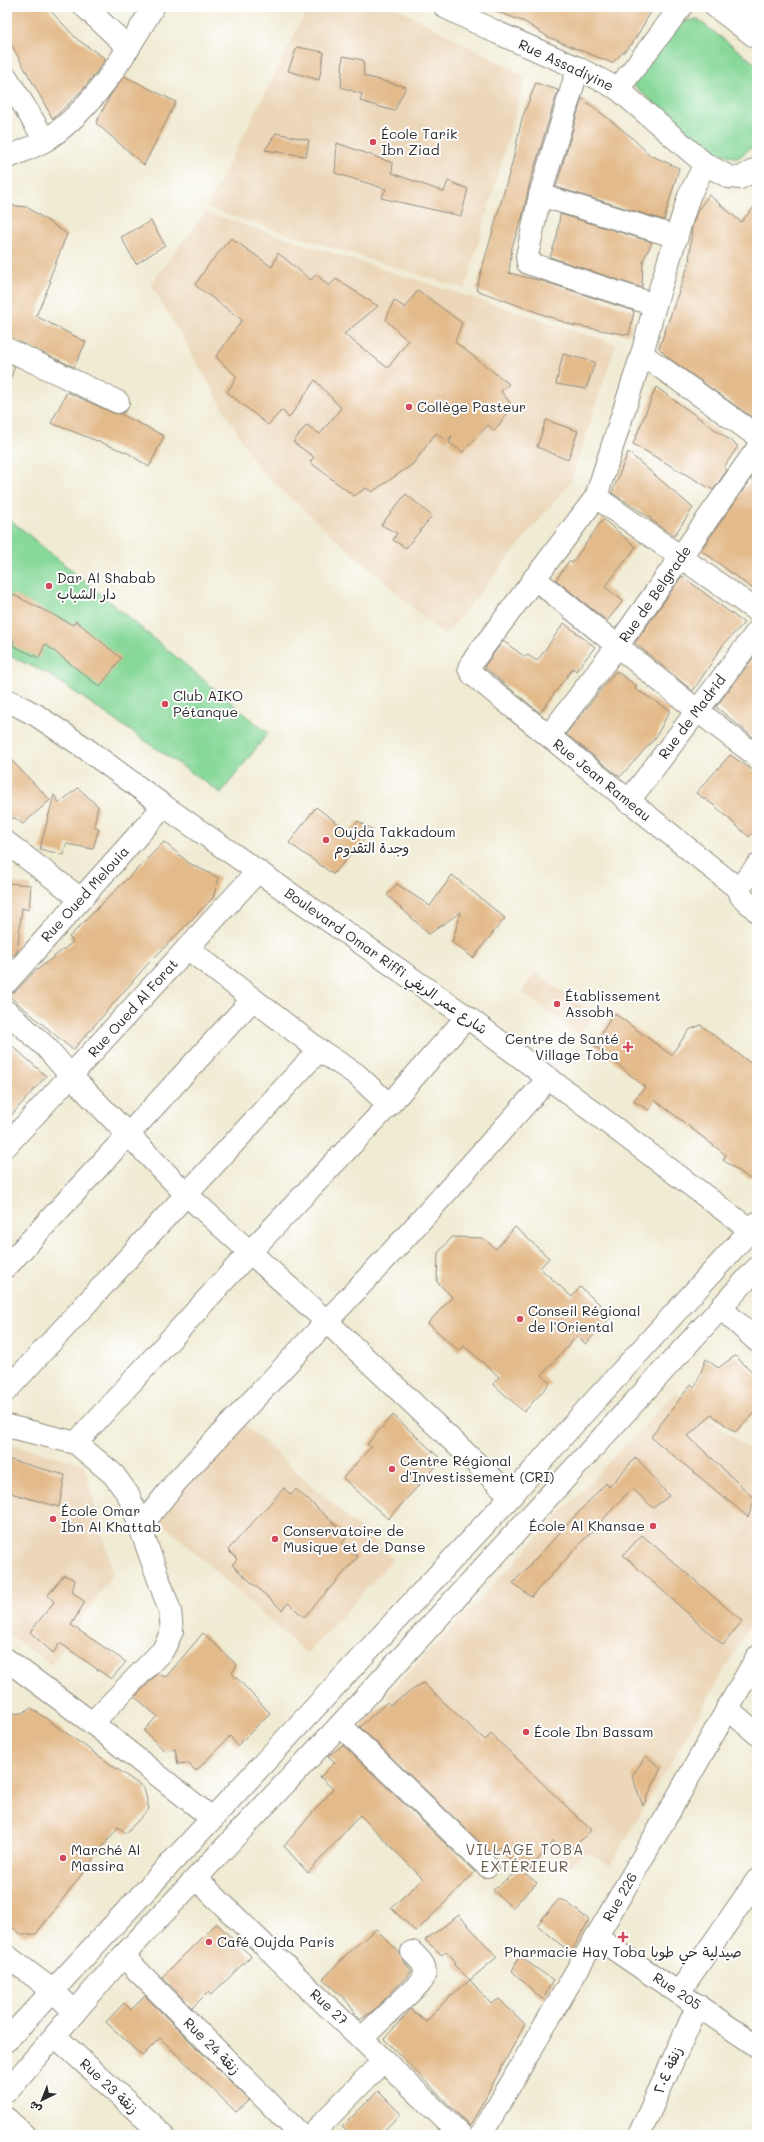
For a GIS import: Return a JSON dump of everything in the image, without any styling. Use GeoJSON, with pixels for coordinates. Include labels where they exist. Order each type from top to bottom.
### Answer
{"type":"FeatureCollection","features":[{"type":"Feature","properties":{"kind":"street"},"geometry":{"type":"LineString","coordinates":[[85,7],[129,48]]}},
{"type":"Feature","properties":{"kind":"street"},"geometry":{"type":"LineString","coordinates":[[7,158],[45,140],[67,124],[93,97],[129,48],[154,7]]}},
{"type":"Feature","properties":{"kind":"street","name":"Rue Assadiyine"},"geometry":{"type":"LineString","coordinates":[[445,7],[498,33],[578,68],[618,89],[705,164],[729,177],[740,178],[757,169]]}},
{"type":"Feature","properties":{"kind":"street"},"geometry":{"type":"LineString","coordinates":[[618,89],[681,7]]}},
{"type":"Feature","properties":{"kind":"street"},"geometry":{"type":"LineString","coordinates":[[716,7],[749,24]]}},
{"type":"Feature","properties":{"kind":"street"},"geometry":{"type":"LineString","coordinates":[[578,68],[540,195],[527,256],[528,263],[655,306]]}},
{"type":"Feature","properties":{"kind":"street"},"geometry":{"type":"LineString","coordinates":[[7,78],[45,140]]}},
{"type":"Feature","properties":{"kind":"street"},"geometry":{"type":"LineString","coordinates":[[705,164],[689,196],[655,306],[642,354],[596,497],[534,578],[618,645],[696,711],[757,756]]}},
{"type":"Feature","properties":{"kind":"street"},"geometry":{"type":"LineString","coordinates":[[540,195],[677,237]]}},
{"type":"Feature","properties":{"kind":"street"},"geometry":{"type":"LineString","coordinates":[[7,349],[118,402]]}},
{"type":"Feature","properties":{"kind":"street"},"geometry":{"type":"LineString","coordinates":[[642,354],[757,436]]}},
{"type":"Feature","properties":{"kind":"street","name":"Rue de Belgrade"},"geometry":{"type":"LineString","coordinates":[[549,736],[618,645],[757,448]]}},
{"type":"Feature","properties":{"kind":"street"},"geometry":{"type":"LineString","coordinates":[[596,497],[682,556],[757,611]]}},
{"type":"Feature","properties":{"kind":"street","name":"Rue Jean Rameau"},"geometry":{"type":"LineString","coordinates":[[534,578],[472,662],[469,668],[473,675],[628,802],[739,888]]}},
{"type":"Feature","properties":{"kind":"street","name":"Rue de Madrid"},"geometry":{"type":"LineString","coordinates":[[628,802],[757,632]]}},
{"type":"Feature","properties":{"kind":"street","name":"Boulevard Omar Riffi شارع عمر الريفي"},"geometry":{"type":"LineString","coordinates":[[7,700],[36,715],[68,736],[164,806],[467,1017],[755,1229]]}},
{"type":"Feature","properties":{"kind":"street","name":"Rue Oued Melouia"},"geometry":{"type":"LineString","coordinates":[[7,982],[164,806]]}},
{"type":"Feature","properties":{"kind":"street"},"geometry":{"type":"LineString","coordinates":[[7,843],[81,899]]}},
{"type":"Feature","properties":{"kind":"street"},"geometry":{"type":"LineString","coordinates":[[757,866],[739,888],[741,896],[757,911]]}},
{"type":"Feature","properties":{"kind":"street","name":"Rue Oued Al Forat"},"geometry":{"type":"LineString","coordinates":[[7,1145],[258,871]]}},
{"type":"Feature","properties":{"kind":"street"},"geometry":{"type":"LineString","coordinates":[[187,948],[319,1050],[356,1074],[389,1105]]}},
{"type":"Feature","properties":{"kind":"street"},"geometry":{"type":"LineString","coordinates":[[7,1266],[253,999]]}},
{"type":"Feature","properties":{"kind":"street"},"geometry":{"type":"LineString","coordinates":[[7,1012],[46,1047],[71,1076],[188,1196],[326,1322],[511,1496]]}},
{"type":"Feature","properties":{"kind":"street"},"geometry":{"type":"LineString","coordinates":[[76,1443],[249,1253],[389,1105],[467,1017]]}},
{"type":"Feature","properties":{"kind":"street"},"geometry":{"type":"LineString","coordinates":[[7,1390],[188,1196],[319,1050]]}},
{"type":"Feature","properties":{"kind":"street"},"geometry":{"type":"LineString","coordinates":[[140,1526],[176,1482],[403,1240],[549,1078]]}},
{"type":"Feature","properties":{"kind":"street"},"geometry":{"type":"LineString","coordinates":[[7,2040],[511,1496],[569,1429],[755,1229]]}},
{"type":"Feature","properties":{"kind":"street"},"geometry":{"type":"LineString","coordinates":[[7,2091],[124,1956],[340,1725],[757,1268]]}},
{"type":"Feature","properties":{"kind":"street"},"geometry":{"type":"LineString","coordinates":[[722,1308],[757,1341]]}},
{"type":"Feature","properties":{"kind":"street"},"geometry":{"type":"LineString","coordinates":[[7,1426],[76,1443],[114,1475],[128,1496],[170,1611],[172,1631],[163,1650],[92,1723]]}},
{"type":"Feature","properties":{"kind":"street","name":"Rue 226"},"geometry":{"type":"LineString","coordinates":[[489,2129],[596,1937],[757,1657]]}},
{"type":"Feature","properties":{"kind":"street"},"geometry":{"type":"LineString","coordinates":[[7,1660],[92,1723],[213,1819]]}},
{"type":"Feature","properties":{"kind":"street"},"geometry":{"type":"LineString","coordinates":[[727,1708],[757,1734]]}},
{"type":"Feature","properties":{"kind":"street"},"geometry":{"type":"LineString","coordinates":[[340,1725],[487,1866]]}},
{"type":"Feature","properties":{"kind":"street","name":"Rue 27"},"geometry":{"type":"LineString","coordinates":[[197,1879],[277,1959],[362,2038],[461,2135]]}},
{"type":"Feature","properties":{"kind":"street"},"geometry":{"type":"LineString","coordinates":[[679,1992],[757,1880]]}},
{"type":"Feature","properties":{"kind":"street","name":"Rue 205"},"geometry":{"type":"LineString","coordinates":[[596,1937],[757,2046]]}},
{"type":"Feature","properties":{"kind":"street"},"geometry":{"type":"LineString","coordinates":[[362,2038],[422,1981],[425,1974],[425,1965],[412,1952]]}},
{"type":"Feature","properties":{"kind":"street"},"geometry":{"type":"LineString","coordinates":[[7,1956],[52,1990],[75,2012]]}},
{"type":"Feature","properties":{"kind":"street","name":"Rue 24 زنقة"},"geometry":{"type":"LineString","coordinates":[[124,1956],[301,2135]]}},
{"type":"Feature","properties":{"kind":"street","name":"زنقة ٢٠٤"},"geometry":{"type":"LineString","coordinates":[[638,2135],[698,2005]]}},
{"type":"Feature","properties":{"kind":"street","name":"Rue 23 زنقة"},"geometry":{"type":"LineString","coordinates":[[55,2036],[162,2135]]}},
{"type":"Feature","properties":{"kind":"street"},"geometry":{"type":"LineString","coordinates":[[311,2135],[384,2060]]}},
{"type":"Feature","properties":{"kind":"street"},"geometry":{"type":"LineString","coordinates":[[7,2119],[24,2135]]}},
{"type":"Feature","properties":{"kind":"shaded area","name":"École Tarik Ibn Ziad"},"geometry":{"type":"Polygon","coordinates":[[[309,7],[395,7],[526,77],[465,289],[206,208],[309,7]]]}},
{"type":"Feature","properties":{"kind":"shaded area","name":"Collège Pasteur"},"geometry":{"type":"Polygon","coordinates":[[[205,212],[616,344],[571,481],[445,636],[259,470],[151,284],[205,212]]]}},
{"type":"Feature","properties":{"kind":"shaded area","name":"Établissement Assobh"},"geometry":{"type":"Polygon","coordinates":[[[535,972],[593,1015],[579,1035],[522,992],[535,972]]]}},
{"type":"Feature","properties":{"kind":"shaded area","name":"École Al Khansae"},"geometry":{"type":"Polygon","coordinates":[[[675,1392],[757,1456],[757,1613],[668,1768],[610,1865],[585,1852],[567,1868],[386,1695],[482,1597],[675,1392]]]}},
{"type":"Feature","properties":{"kind":"shaded area","name":"Conservatoire de Musique et de Danse"},"geometry":{"type":"Polygon","coordinates":[[[244,1424],[393,1559],[307,1654],[158,1519],[244,1424]]]}},
{"type":"Feature","properties":{"kind":"shaded area","name":"École Omar Ibn Al Khattab"},"geometry":{"type":"Polygon","coordinates":[[[7,1443],[84,1464],[113,1573],[51,1665],[7,1633],[7,1443]]]}},
{"type":"Feature","properties":{"kind":"green space"},"geometry":{"type":"Polygon","coordinates":[[[697,19],[757,65],[757,143],[738,158],[705,149],[629,81],[673,24],[697,19]]]}},
{"type":"Feature","properties":{"kind":"green space","name":"Dar Al Shabab دار الشباب"},"geometry":{"type":"Polygon","coordinates":[[[7,517],[268,733],[221,793],[47,673],[7,655],[7,517]]]}},
{"type":"Feature","properties":{"kind":"building"},"geometry":{"type":"Polygon","coordinates":[[[7,7],[47,7],[78,40],[106,59],[84,88],[53,119],[7,37],[7,7]]]}},
{"type":"Feature","properties":{"kind":"building"},"geometry":{"type":"Polygon","coordinates":[[[490,7],[654,7],[632,44],[612,63],[548,37],[525,22],[490,9],[490,7]]]}},
{"type":"Feature","properties":{"kind":"building"},"geometry":{"type":"Polygon","coordinates":[[[297,47],[324,52],[319,80],[288,71],[297,47]]]}},
{"type":"Feature","properties":{"kind":"building"},"geometry":{"type":"Polygon","coordinates":[[[343,56],[363,60],[364,76],[406,87],[394,111],[360,101],[362,94],[341,87],[343,56]]]}},
{"type":"Feature","properties":{"kind":"building"},"geometry":{"type":"Polygon","coordinates":[[[124,76],[176,102],[144,165],[96,123],[110,96],[124,76]]]}},
{"type":"Feature","properties":{"kind":"building"},"geometry":{"type":"Polygon","coordinates":[[[536,83],[558,90],[530,182],[522,218],[512,247],[509,273],[542,281],[634,311],[629,335],[572,325],[476,290],[513,160],[522,118],[536,83]]]}},
{"type":"Feature","properties":{"kind":"building"},"geometry":{"type":"Polygon","coordinates":[[[582,98],[629,135],[650,155],[679,168],[664,220],[556,187],[582,98]]]}},
{"type":"Feature","properties":{"kind":"building"},"geometry":{"type":"Polygon","coordinates":[[[276,133],[309,140],[306,156],[265,150],[276,133]]]}},
{"type":"Feature","properties":{"kind":"building"},"geometry":{"type":"Polygon","coordinates":[[[337,143],[393,163],[392,173],[444,192],[448,181],[468,189],[461,216],[381,198],[386,189],[335,173],[337,143]]]}},
{"type":"Feature","properties":{"kind":"building"},"geometry":{"type":"Polygon","coordinates":[[[709,195],[741,222],[757,204],[757,421],[670,359],[659,348],[689,263],[692,227],[697,211],[709,195]]]}},
{"type":"Feature","properties":{"kind":"building"},"geometry":{"type":"Polygon","coordinates":[[[7,205],[27,207],[67,234],[49,280],[51,281],[36,316],[86,342],[74,367],[7,337],[7,205]]]}},
{"type":"Feature","properties":{"kind":"building"},"geometry":{"type":"Polygon","coordinates":[[[560,214],[652,242],[643,261],[642,288],[550,257],[557,237],[560,214]]]}},
{"type":"Feature","properties":{"kind":"building"},"geometry":{"type":"Polygon","coordinates":[[[151,221],[165,245],[136,264],[121,237],[151,221]]]}},
{"type":"Feature","properties":{"kind":"building"},"geometry":{"type":"Polygon","coordinates":[[[231,238],[272,267],[278,253],[311,280],[316,274],[329,286],[336,279],[378,306],[344,334],[388,368],[408,341],[386,320],[394,300],[405,308],[418,290],[462,323],[455,342],[509,384],[501,391],[513,407],[494,431],[488,425],[463,452],[449,443],[452,436],[446,441],[436,433],[413,464],[372,492],[366,488],[354,496],[310,462],[314,457],[293,442],[307,425],[320,434],[341,408],[315,380],[289,418],[282,410],[268,425],[227,392],[237,377],[216,357],[242,320],[195,285],[209,264],[231,238]]]}},
{"type":"Feature","properties":{"kind":"building"},"geometry":{"type":"Polygon","coordinates":[[[563,354],[595,362],[586,389],[556,384],[563,354]]]}},
{"type":"Feature","properties":{"kind":"building"},"geometry":{"type":"Polygon","coordinates":[[[7,363],[15,366],[10,380],[7,380],[7,363]]]}},
{"type":"Feature","properties":{"kind":"building"},"geometry":{"type":"Polygon","coordinates":[[[656,387],[738,446],[724,467],[727,470],[713,490],[633,444],[656,387]]]}},
{"type":"Feature","properties":{"kind":"building"},"geometry":{"type":"Polygon","coordinates":[[[67,392],[113,413],[121,414],[164,436],[149,467],[128,453],[51,423],[67,392]]]}},
{"type":"Feature","properties":{"kind":"building"},"geometry":{"type":"Polygon","coordinates":[[[546,420],[578,431],[568,460],[537,447],[546,420]]]}},
{"type":"Feature","properties":{"kind":"building"},"geometry":{"type":"Polygon","coordinates":[[[628,452],[693,508],[674,536],[650,519],[651,518],[612,493],[628,452]]]}},
{"type":"Feature","properties":{"kind":"building"},"geometry":{"type":"Polygon","coordinates":[[[757,471],[757,592],[701,550],[757,471]]]}},
{"type":"Feature","properties":{"kind":"building"},"geometry":{"type":"Polygon","coordinates":[[[406,494],[432,516],[406,548],[393,540],[397,533],[381,525],[406,494]]]}},
{"type":"Feature","properties":{"kind":"building"},"geometry":{"type":"Polygon","coordinates":[[[603,519],[636,547],[605,587],[623,601],[607,621],[556,580],[569,561],[572,563],[603,519]]]}},
{"type":"Feature","properties":{"kind":"building"},"geometry":{"type":"Polygon","coordinates":[[[682,576],[744,623],[723,645],[693,691],[635,643],[682,576]]]}},
{"type":"Feature","properties":{"kind":"building"},"geometry":{"type":"Polygon","coordinates":[[[12,594],[73,625],[76,621],[121,658],[100,687],[45,644],[39,658],[12,645],[14,641],[7,637],[7,605],[12,594]]]}},
{"type":"Feature","properties":{"kind":"building"},"geometry":{"type":"Polygon","coordinates":[[[564,623],[595,647],[576,671],[573,668],[540,713],[484,667],[503,641],[525,657],[528,655],[537,661],[564,623]]]}},
{"type":"Feature","properties":{"kind":"building"},"geometry":{"type":"Polygon","coordinates":[[[757,653],[757,740],[716,707],[757,653]]]}},
{"type":"Feature","properties":{"kind":"building"},"geometry":{"type":"Polygon","coordinates":[[[616,671],[637,686],[635,689],[670,710],[656,737],[620,777],[566,734],[616,671]]]}},
{"type":"Feature","properties":{"kind":"building"},"geometry":{"type":"Polygon","coordinates":[[[730,755],[757,773],[757,828],[749,837],[715,806],[696,793],[730,755]]]}},
{"type":"Feature","properties":{"kind":"building"},"geometry":{"type":"Polygon","coordinates":[[[7,756],[50,800],[23,824],[15,818],[7,819],[7,756]]]}},
{"type":"Feature","properties":{"kind":"building"},"geometry":{"type":"Polygon","coordinates":[[[78,788],[98,806],[94,826],[99,828],[93,849],[66,844],[64,855],[40,849],[54,795],[59,803],[78,788]]]}},
{"type":"Feature","properties":{"kind":"building"},"geometry":{"type":"Polygon","coordinates":[[[316,807],[349,832],[358,821],[373,830],[333,874],[289,843],[316,807]]]}},
{"type":"Feature","properties":{"kind":"building"},"geometry":{"type":"Polygon","coordinates":[[[164,842],[189,863],[219,878],[213,898],[146,966],[73,1050],[8,995],[16,991],[33,973],[73,942],[69,937],[164,842]]]}},
{"type":"Feature","properties":{"kind":"building"},"geometry":{"type":"Polygon","coordinates":[[[452,875],[505,918],[473,958],[452,942],[461,912],[429,934],[387,895],[397,884],[430,906],[452,875]]]}},
{"type":"Feature","properties":{"kind":"building"},"geometry":{"type":"Polygon","coordinates":[[[7,883],[31,885],[29,910],[22,908],[17,952],[15,955],[7,954],[7,883]]]}},
{"type":"Feature","properties":{"kind":"building"},"geometry":{"type":"Polygon","coordinates":[[[614,1013],[671,1055],[689,1030],[701,1025],[757,1068],[757,1168],[750,1179],[723,1160],[726,1155],[655,1100],[649,1110],[633,1101],[645,1087],[594,1045],[614,1013]]]}},
{"type":"Feature","properties":{"kind":"building"},"geometry":{"type":"Polygon","coordinates":[[[7,1041],[46,1076],[7,1120],[7,1041]]]}},
{"type":"Feature","properties":{"kind":"building","name":"Conseil Régional de l'Oriental"},"geometry":{"type":"Polygon","coordinates":[[[515,1227],[549,1258],[540,1268],[572,1297],[580,1287],[612,1315],[586,1344],[577,1336],[542,1375],[550,1383],[524,1412],[493,1384],[499,1377],[464,1346],[459,1351],[428,1323],[452,1297],[437,1282],[438,1253],[452,1237],[483,1238],[496,1249],[515,1227]]]}},
{"type":"Feature","properties":{"kind":"building"},"geometry":{"type":"Polygon","coordinates":[[[735,1356],[757,1376],[757,1411],[735,1432],[712,1415],[688,1436],[755,1499],[748,1517],[651,1437],[691,1384],[695,1387],[706,1359],[718,1368],[735,1356]]]}},
{"type":"Feature","properties":{"kind":"building","name":"Centre Régional d'Investissement (CRI)"},"geometry":{"type":"Polygon","coordinates":[[[393,1415],[442,1460],[388,1519],[343,1478],[371,1447],[367,1444],[393,1415]]]}},
{"type":"Feature","properties":{"kind":"building"},"geometry":{"type":"Polygon","coordinates":[[[636,1457],[669,1496],[653,1508],[632,1488],[531,1597],[513,1583],[606,1483],[609,1487],[636,1457]]]}},
{"type":"Feature","properties":{"kind":"building"},"geometry":{"type":"Polygon","coordinates":[[[7,1459],[65,1475],[59,1507],[7,1492],[7,1459]]]}},
{"type":"Feature","properties":{"kind":"building"},"geometry":{"type":"Polygon","coordinates":[[[284,1488],[291,1495],[296,1489],[348,1536],[342,1543],[358,1557],[304,1617],[288,1603],[282,1610],[232,1565],[237,1559],[228,1550],[284,1488]]]}},
{"type":"Feature","properties":{"kind":"building"},"geometry":{"type":"Polygon","coordinates":[[[642,1535],[742,1621],[723,1645],[623,1555],[642,1535]]]}},
{"type":"Feature","properties":{"kind":"building"},"geometry":{"type":"Polygon","coordinates":[[[64,1575],[75,1580],[72,1592],[85,1602],[71,1625],[126,1662],[111,1679],[60,1643],[53,1653],[30,1632],[54,1602],[48,1595],[64,1575]]]}},
{"type":"Feature","properties":{"kind":"building"},"geometry":{"type":"Polygon","coordinates":[[[203,1633],[237,1665],[232,1673],[270,1713],[237,1746],[230,1736],[196,1771],[188,1763],[178,1764],[175,1749],[165,1751],[144,1731],[157,1716],[135,1697],[157,1674],[166,1677],[203,1633]]]}},
{"type":"Feature","properties":{"kind":"building"},"geometry":{"type":"Polygon","coordinates":[[[423,1683],[485,1740],[491,1734],[591,1830],[567,1854],[553,1841],[526,1874],[537,1883],[512,1908],[493,1890],[520,1869],[499,1847],[492,1854],[360,1727],[387,1702],[390,1705],[423,1683]]]}},
{"type":"Feature","properties":{"kind":"building"},"geometry":{"type":"Polygon","coordinates":[[[31,1708],[144,1788],[149,1809],[126,1833],[118,1827],[36,1934],[22,1935],[7,1923],[7,1714],[22,1713],[31,1708]]]}},
{"type":"Feature","properties":{"kind":"building"},"geometry":{"type":"Polygon","coordinates":[[[343,1745],[475,1872],[416,1932],[391,1908],[423,1879],[360,1815],[308,1873],[284,1846],[333,1789],[320,1777],[335,1762],[328,1756],[343,1745]]]}},
{"type":"Feature","properties":{"kind":"building"},"geometry":{"type":"Polygon","coordinates":[[[646,1756],[661,1768],[643,1806],[632,1776],[646,1756]]]}},
{"type":"Feature","properties":{"kind":"building"},"geometry":{"type":"Polygon","coordinates":[[[558,1900],[564,1900],[589,1920],[571,1953],[537,1925],[558,1900]]]}},
{"type":"Feature","properties":{"kind":"building"},"geometry":{"type":"Polygon","coordinates":[[[459,1915],[497,1957],[470,1980],[453,1964],[456,1962],[446,1951],[442,1955],[425,1940],[459,1915]]]}},
{"type":"Feature","properties":{"kind":"building"},"geometry":{"type":"Polygon","coordinates":[[[216,1923],[251,1956],[211,1995],[208,1992],[192,2008],[162,1977],[216,1923]]]}},
{"type":"Feature","properties":{"kind":"building"},"geometry":{"type":"Polygon","coordinates":[[[376,1929],[400,1953],[403,1961],[412,1971],[375,2009],[360,2020],[346,2000],[323,1979],[351,1950],[376,1929]]]}},
{"type":"Feature","properties":{"kind":"building"},"geometry":{"type":"Polygon","coordinates":[[[519,1956],[553,1980],[543,2000],[512,1971],[519,1956]]]}},
{"type":"Feature","properties":{"kind":"building"},"geometry":{"type":"Polygon","coordinates":[[[470,1980],[491,2004],[499,1999],[525,2024],[470,2126],[384,2039],[411,2009],[426,2022],[446,2000],[470,1980]]]}},
{"type":"Feature","properties":{"kind":"building"},"geometry":{"type":"Polygon","coordinates":[[[145,1996],[249,2100],[236,2112],[160,2038],[142,2056],[106,2022],[124,2003],[131,2010],[145,1996]]]}},
{"type":"Feature","properties":{"kind":"building"},"geometry":{"type":"Polygon","coordinates":[[[378,2091],[401,2114],[379,2135],[351,2135],[342,2127],[378,2091]]]}},
{"type":"Feature","properties":{"kind":"place","name":"École Tarik Ibn Ziad"},"geometry":{"type":"Point","coordinates":[373,142]}},
{"type":"Feature","properties":{"kind":"place","name":"Collège Pasteur"},"geometry":{"type":"Point","coordinates":[409,407]}},
{"type":"Feature","properties":{"kind":"place","name":"Dar Al Shabab دار الشباب"},"geometry":{"type":"Point","coordinates":[49,586]}},
{"type":"Feature","properties":{"kind":"place","name":"Club AIKO Pétanque"},"geometry":{"type":"Point","coordinates":[165,704]}},
{"type":"Feature","properties":{"kind":"place","name":"Oujda Takkadoum وجدة التقدوم"},"geometry":{"type":"Point","coordinates":[326,840]}},
{"type":"Feature","properties":{"kind":"place","name":"Établissement Assobh"},"geometry":{"type":"Point","coordinates":[557,1004]}},
{"type":"Feature","properties":{"kind":"place","name":"Centre de Santé Village Toba"},"geometry":{"type":"Point","coordinates":[628,1047]}},
{"type":"Feature","properties":{"kind":"place","name":"Conseil Régional de l'Oriental"},"geometry":{"type":"Point","coordinates":[520,1319]}},
{"type":"Feature","properties":{"kind":"place","name":"Centre Régional d'Investissement (CRI)"},"geometry":{"type":"Point","coordinates":[392,1469]}},
{"type":"Feature","properties":{"kind":"place","name":"École Omar Ibn Al Khattab"},"geometry":{"type":"Point","coordinates":[53,1519]}},
{"type":"Feature","properties":{"kind":"place","name":"École Al Khansae"},"geometry":{"type":"Point","coordinates":[653,1526]}},
{"type":"Feature","properties":{"kind":"place","name":"Conservatoire de Musique et de Danse"},"geometry":{"type":"Point","coordinates":[275,1539]}},
{"type":"Feature","properties":{"kind":"place","name":"École Ibn Bassam"},"geometry":{"type":"Point","coordinates":[526,1732]}},
{"type":"Feature","properties":{"kind":"place","name":"Marché Al Massira"},"geometry":{"type":"Point","coordinates":[63,1858]}},
{"type":"Feature","properties":{"kind":"place","name":"Pharmacie Hay Toba صيدلية حي طوبا"},"geometry":{"type":"Point","coordinates":[623,1937]}},
{"type":"Feature","properties":{"kind":"place","name":"Café Oujda Paris"},"geometry":{"type":"Point","coordinates":[209,1942]}},
{"type":"Feature","properties":{"kind":"district","name":"VILLAGE TOBA EXTÉRIEUR"},"geometry":{"type":"Point","coordinates":[525,1858]}}]}
